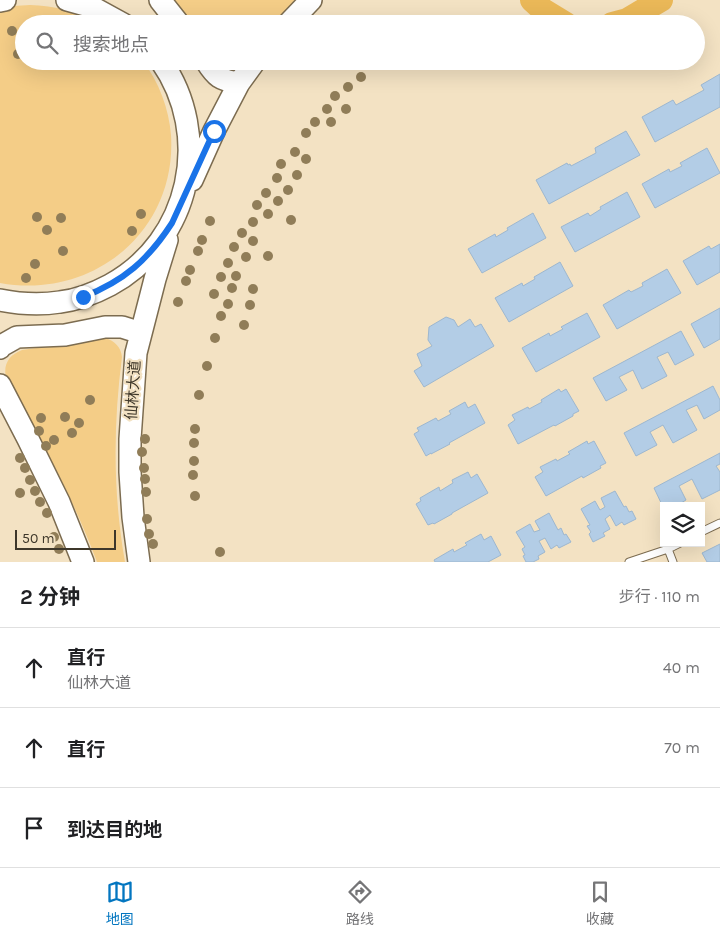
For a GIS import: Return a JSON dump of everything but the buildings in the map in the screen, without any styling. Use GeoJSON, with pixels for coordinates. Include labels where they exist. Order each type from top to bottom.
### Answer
{"type":"FeatureCollection","features":[{"type":"Feature","properties":{"kind":"main road"},"geometry":{"type":"LineString","coordinates":[[0,1],[4,0]]}},
{"type":"Feature","properties":{"kind":"main road"},"geometry":{"type":"LineString","coordinates":[[67,0],[92,7],[107,15]]}},
{"type":"Feature","properties":{"kind":"main road"},"geometry":{"type":"LineString","coordinates":[[160,0],[172,15]]}},
{"type":"Feature","properties":{"kind":"main road"},"geometry":{"type":"LineString","coordinates":[[297,15],[311,0]]}},
{"type":"Feature","properties":{"kind":"main road"},"geometry":{"type":"LineString","coordinates":[[0,300],[18,304],[41,304],[83,297],[118,280],[142,262],[164,236],[172,223],[181,200],[188,176],[190,154],[187,121],[182,103],[166,70]]}},
{"type":"Feature","properties":{"kind":"main road"},"geometry":{"type":"LineString","coordinates":[[212,70],[224,81],[239,83]]}},
{"type":"Feature","properties":{"kind":"main road"},"geometry":{"type":"LineString","coordinates":[[181,200],[193,179],[214,131],[239,83],[248,70]]}},
{"type":"Feature","properties":{"kind":"main road","name":"仙林大道"},"geometry":{"type":"LineString","coordinates":[[139,562],[132,508],[130,472],[130,438],[136,353],[172,223]]}},
{"type":"Feature","properties":{"kind":"main road"},"geometry":{"type":"LineString","coordinates":[[0,348],[17,338],[65,335],[105,327],[122,327],[142,333]]}},
{"type":"Feature","properties":{"kind":"main road"},"geometry":{"type":"LineString","coordinates":[[0,385],[59,502],[82,562]]}},
{"type":"Feature","properties":{"kind":"lane"},"geometry":{"type":"LineString","coordinates":[[705,530],[720,523]]}},
{"type":"Feature","properties":{"kind":"lane"},"geometry":{"type":"LineString","coordinates":[[629,562],[672,547]]}},
{"type":"Feature","properties":{"kind":"lane"},"geometry":{"type":"LineString","coordinates":[[668,549],[673,562]]}},
{"type":"Feature","properties":{"kind":"shaded area"},"geometry":{"type":"Polygon","coordinates":[[[171,0],[295,0],[281,15],[183,15],[171,0]]]}},
{"type":"Feature","properties":{"kind":"shaded area"},"geometry":{"type":"Polygon","coordinates":[[[13,6],[48,7],[81,15],[15,15],[15,70],[150,70],[162,96],[168,115],[171,135],[169,170],[160,201],[144,228],[123,251],[97,269],[67,281],[34,285],[0,283],[0,8],[13,6]]]}},
{"type":"Feature","properties":{"kind":"shaded area"},"geometry":{"type":"Polygon","coordinates":[[[105,338],[117,345],[122,357],[117,409],[116,485],[125,562],[97,562],[67,491],[5,373],[6,364],[10,357],[22,350],[105,338]]]}},
{"type":"Feature","properties":{"kind":"waterway"},"geometry":{"type":"LineString","coordinates":[[532,0],[551,15]]}},
{"type":"Feature","properties":{"kind":"waterway"},"geometry":{"type":"LineString","coordinates":[[636,15],[661,0]]}},
{"type":"Feature","properties":{"kind":"route"},"geometry":{"type":"LineString","coordinates":[[83,297],[118,280],[151,253],[172,223],[214,131]]}}]}
